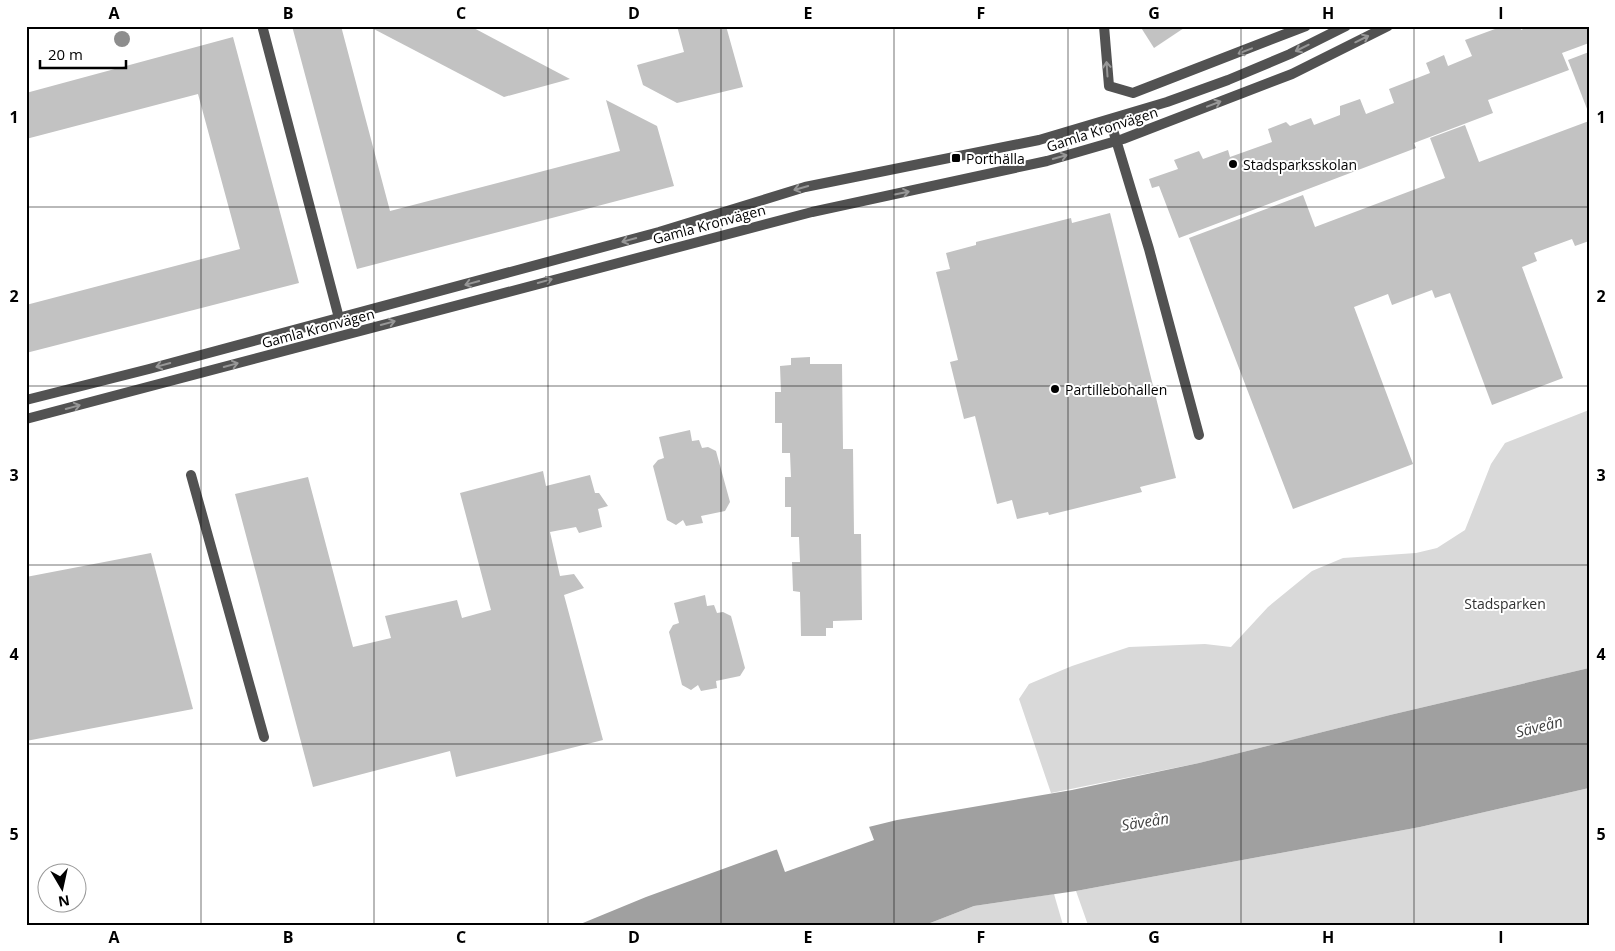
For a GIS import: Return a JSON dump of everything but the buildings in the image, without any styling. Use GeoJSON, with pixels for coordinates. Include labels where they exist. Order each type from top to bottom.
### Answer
{"type":"FeatureCollection","features":[{"type":"Feature","properties":{"kind":"street"},"geometry":{"type":"LineString","coordinates":[[1104,26],[1109,86],[1133,94],[1306,26]]}},
{"type":"Feature","properties":{"kind":"street","name":"Gamla Kronvägen"},"geometry":{"type":"LineString","coordinates":[[26,400],[659,232],[805,187],[1039,140],[1110,120],[1228,80],[1290,54],[1346,26]]}},
{"type":"Feature","properties":{"kind":"street","name":"Gamla Kronvägen"},"geometry":{"type":"LineString","coordinates":[[26,419],[802,214],[1047,161],[1116,141],[1292,74],[1388,26]]}},
{"type":"Feature","properties":{"kind":"street"},"geometry":{"type":"LineString","coordinates":[[264,29],[340,318]]}},
{"type":"Feature","properties":{"kind":"street"},"geometry":{"type":"LineString","coordinates":[[1110,120],[1149,249],[1199,435]]}},
{"type":"Feature","properties":{"kind":"street"},"geometry":{"type":"LineString","coordinates":[[191,475],[264,737]]}},
{"type":"Feature","properties":{"kind":"green space","name":"Stadsparken"},"geometry":{"type":"Polygon","coordinates":[[[1589,410],[1589,668],[1199,763],[1051,793],[1019,699],[1029,684],[1072,666],[1129,647],[1205,644],[1231,647],[1268,607],[1312,571],[1343,558],[1416,553],[1437,548],[1465,530],[1491,464],[1505,443],[1589,410]]]}},
{"type":"Feature","properties":{"kind":"green space"},"geometry":{"type":"Polygon","coordinates":[[[1589,788],[1589,925],[1088,925],[1076,891],[1420,827],[1589,788]]]}},
{"type":"Feature","properties":{"kind":"green space"},"geometry":{"type":"Polygon","coordinates":[[[1054,894],[1063,925],[925,925],[974,906],[1054,894]]]}},
{"type":"Feature","properties":{"kind":"water","name":"Säveån"},"geometry":{"type":"Polygon","coordinates":[[[1589,668],[1589,788],[1420,827],[1076,891],[974,906],[925,925],[578,925],[646,897],[775,850],[897,820],[1072,790],[1199,763],[1589,668]]]}},
{"type":"Feature","properties":{"kind":"pier"},"geometry":{"type":"Polygon","coordinates":[[[868,824],[874,840],[785,872],[776,847],[868,824]]]}},
{"type":"Feature","properties":{"kind":"place","name":"Porthälla"},"geometry":{"type":"Point","coordinates":[956,158]}},
{"type":"Feature","properties":{"kind":"place","name":"Stadsparksskolan"},"geometry":{"type":"Point","coordinates":[1233,164]}},
{"type":"Feature","properties":{"kind":"place","name":"Partillebohallen"},"geometry":{"type":"Point","coordinates":[1055,389]}}]}
